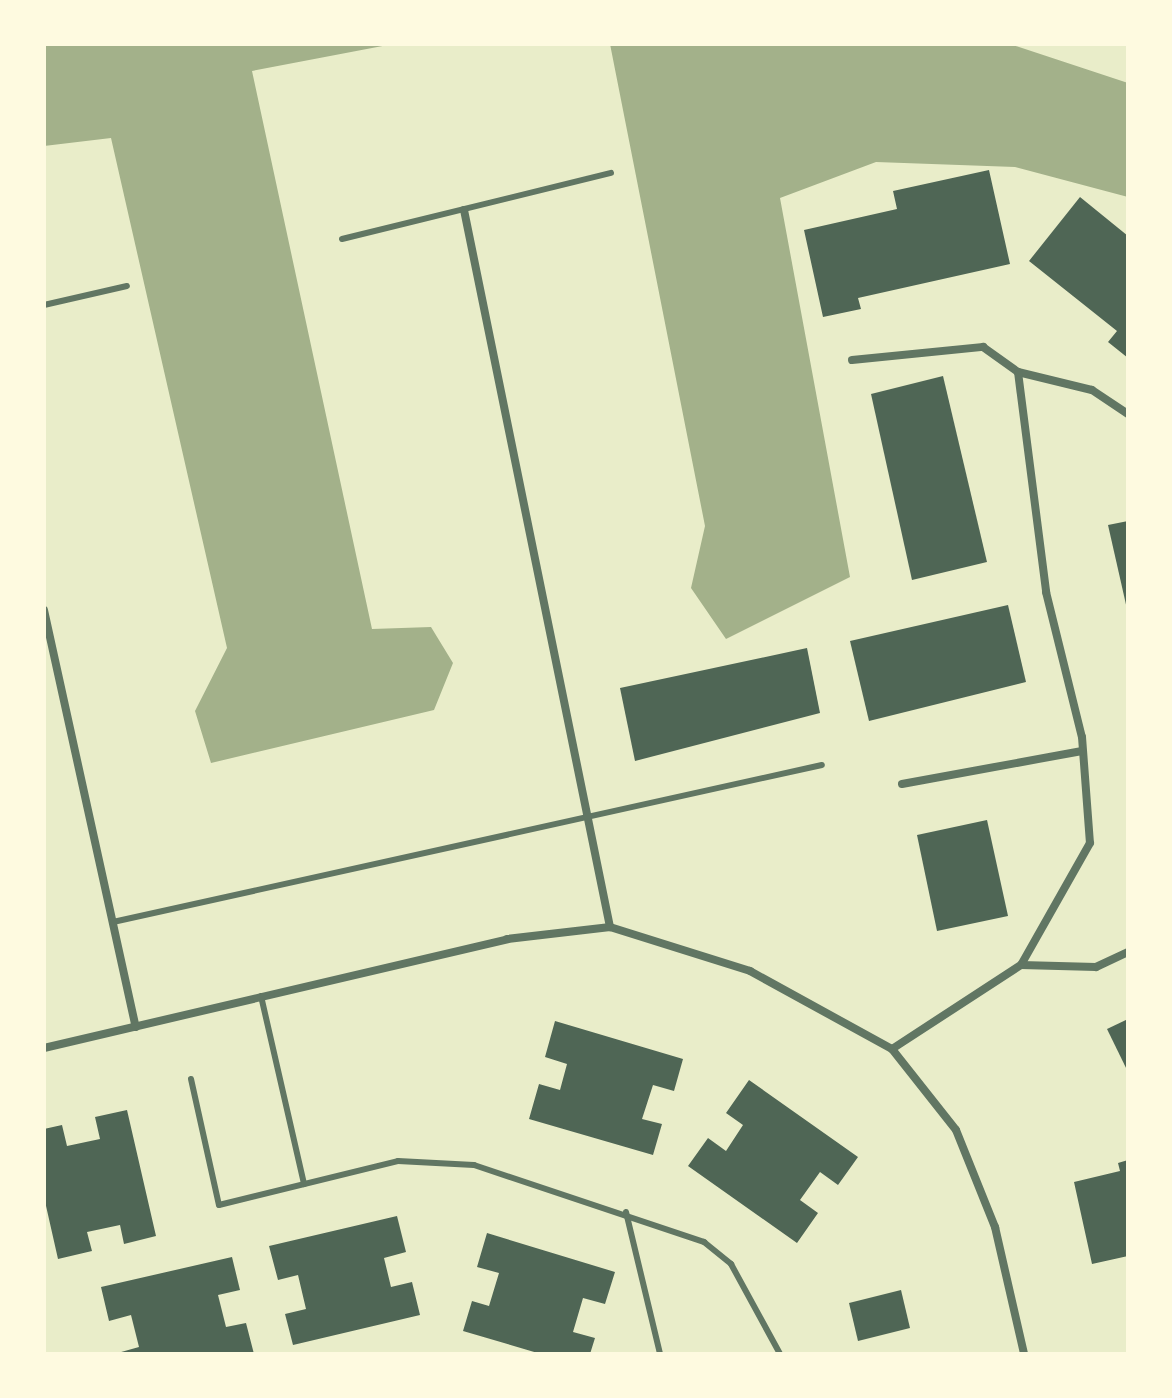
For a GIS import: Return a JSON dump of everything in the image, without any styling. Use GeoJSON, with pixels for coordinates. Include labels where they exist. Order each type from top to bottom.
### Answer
{"type":"FeatureCollection","features":[{"type":"Feature","properties":{"kind":"street"},"geometry":{"type":"LineString","coordinates":[[464,210],[610,927]]}},
{"type":"Feature","properties":{"kind":"street"},"geometry":{"type":"LineString","coordinates":[[852,360],[983,347],[1018,372],[1092,390],[1128,414]]}},
{"type":"Feature","properties":{"kind":"street"},"geometry":{"type":"LineString","coordinates":[[892,1049],[1021,965],[1090,843],[1082,751],[1046,592],[1018,372]]}},
{"type":"Feature","properties":{"kind":"street"},"geometry":{"type":"LineString","coordinates":[[44,610],[136,1027]]}},
{"type":"Feature","properties":{"kind":"street"},"geometry":{"type":"LineString","coordinates":[[902,784],[1082,751]]}},
{"type":"Feature","properties":{"kind":"street"},"geometry":{"type":"LineString","coordinates":[[44,1048],[507,939],[610,927],[750,971],[892,1049],[956,1130],[995,1227],[1024,1354]]}},
{"type":"Feature","properties":{"kind":"street"},"geometry":{"type":"LineString","coordinates":[[1021,965],[1096,967],[1128,952]]}},
{"type":"Feature","properties":{"kind":"lane"},"geometry":{"type":"LineString","coordinates":[[342,239],[611,173]]}},
{"type":"Feature","properties":{"kind":"lane"},"geometry":{"type":"LineString","coordinates":[[44,305],[127,286]]}},
{"type":"Feature","properties":{"kind":"lane"},"geometry":{"type":"LineString","coordinates":[[113,922],[822,765]]}},
{"type":"Feature","properties":{"kind":"lane"},"geometry":{"type":"LineString","coordinates":[[261,996],[304,1184]]}},
{"type":"Feature","properties":{"kind":"lane"},"geometry":{"type":"LineString","coordinates":[[191,1079],[219,1205],[304,1184],[433,1160],[474,1165],[626,1212],[704,1242],[731,1264],[780,1354]]}},
{"type":"Feature","properties":{"kind":"lane"},"geometry":{"type":"LineString","coordinates":[[626,1212],[660,1354]]}},
{"type":"Feature","properties":{"kind":"shaded area"},"geometry":{"type":"Polygon","coordinates":[[[44,44],[393,44],[252,71],[372,629],[431,627],[453,663],[434,710],[211,763],[195,711],[227,648],[111,138],[44,146],[44,44]]]}},
{"type":"Feature","properties":{"kind":"shaded area"},"geometry":{"type":"Polygon","coordinates":[[[610,44],[1010,44],[1128,83],[1128,197],[1015,167],[876,162],[780,198],[850,577],[726,639],[691,588],[705,526],[610,44]]]}},
{"type":"Feature","properties":{"kind":"building"},"geometry":{"type":"Polygon","coordinates":[[[989,170],[1010,264],[858,298],[861,309],[823,317],[804,230],[897,209],[893,191],[989,170]]]}},
{"type":"Feature","properties":{"kind":"building"},"geometry":{"type":"Polygon","coordinates":[[[1080,197],[1128,236],[1128,358],[1108,342],[1117,331],[1029,261],[1080,197]]]}},
{"type":"Feature","properties":{"kind":"building"},"geometry":{"type":"Polygon","coordinates":[[[943,376],[987,562],[912,580],[871,394],[943,376]]]}},
{"type":"Feature","properties":{"kind":"building"},"geometry":{"type":"Polygon","coordinates":[[[1128,521],[1128,609],[1127,609],[1108,525],[1128,521]]]}},
{"type":"Feature","properties":{"kind":"building"},"geometry":{"type":"Polygon","coordinates":[[[1008,605],[1026,682],[869,721],[850,641],[1008,605]]]}},
{"type":"Feature","properties":{"kind":"building"},"geometry":{"type":"Polygon","coordinates":[[[807,648],[820,713],[635,761],[620,688],[807,648]]]}},
{"type":"Feature","properties":{"kind":"building"},"geometry":{"type":"Polygon","coordinates":[[[987,820],[1008,916],[937,931],[917,835],[987,820]]]}},
{"type":"Feature","properties":{"kind":"building"},"geometry":{"type":"Polygon","coordinates":[[[1128,1019],[1128,1072],[1107,1029],[1128,1019]]]}},
{"type":"Feature","properties":{"kind":"building"},"geometry":{"type":"Polygon","coordinates":[[[555,1021],[683,1059],[674,1091],[653,1085],[642,1119],[662,1124],[653,1155],[529,1119],[539,1084],[560,1090],[567,1064],[545,1057],[555,1021]]]}},
{"type":"Feature","properties":{"kind":"building"},"geometry":{"type":"Polygon","coordinates":[[[749,1080],[858,1157],[838,1185],[820,1172],[800,1200],[818,1213],[797,1243],[688,1166],[708,1138],[726,1151],[743,1125],[726,1113],[749,1080]]]}},
{"type":"Feature","properties":{"kind":"building"},"geometry":{"type":"Polygon","coordinates":[[[127,1110],[156,1236],[124,1244],[120,1225],[87,1232],[92,1251],[58,1259],[44,1197],[44,1129],[62,1125],[67,1146],[100,1139],[95,1117],[127,1110]]]}},
{"type":"Feature","properties":{"kind":"building"},"geometry":{"type":"Polygon","coordinates":[[[1128,1160],[1128,1256],[1092,1264],[1074,1182],[1120,1171],[1118,1163],[1128,1160]]]}},
{"type":"Feature","properties":{"kind":"building"},"geometry":{"type":"Polygon","coordinates":[[[397,1216],[406,1252],[384,1258],[391,1287],[412,1282],[420,1315],[293,1345],[285,1314],[306,1309],[298,1275],[278,1280],[269,1246],[397,1216]]]}},
{"type":"Feature","properties":{"kind":"building"},"geometry":{"type":"Polygon","coordinates":[[[487,1233],[615,1272],[605,1304],[583,1298],[573,1332],[595,1338],[590,1354],[541,1354],[463,1331],[472,1301],[489,1306],[499,1273],[477,1267],[487,1233]]]}},
{"type":"Feature","properties":{"kind":"building"},"geometry":{"type":"Polygon","coordinates":[[[232,1257],[240,1290],[218,1295],[226,1327],[246,1323],[254,1354],[114,1354],[139,1347],[131,1315],[109,1321],[101,1287],[232,1257]]]}},
{"type":"Feature","properties":{"kind":"building"},"geometry":{"type":"Polygon","coordinates":[[[901,1290],[910,1328],[858,1341],[849,1303],[901,1290]]]}}]}
